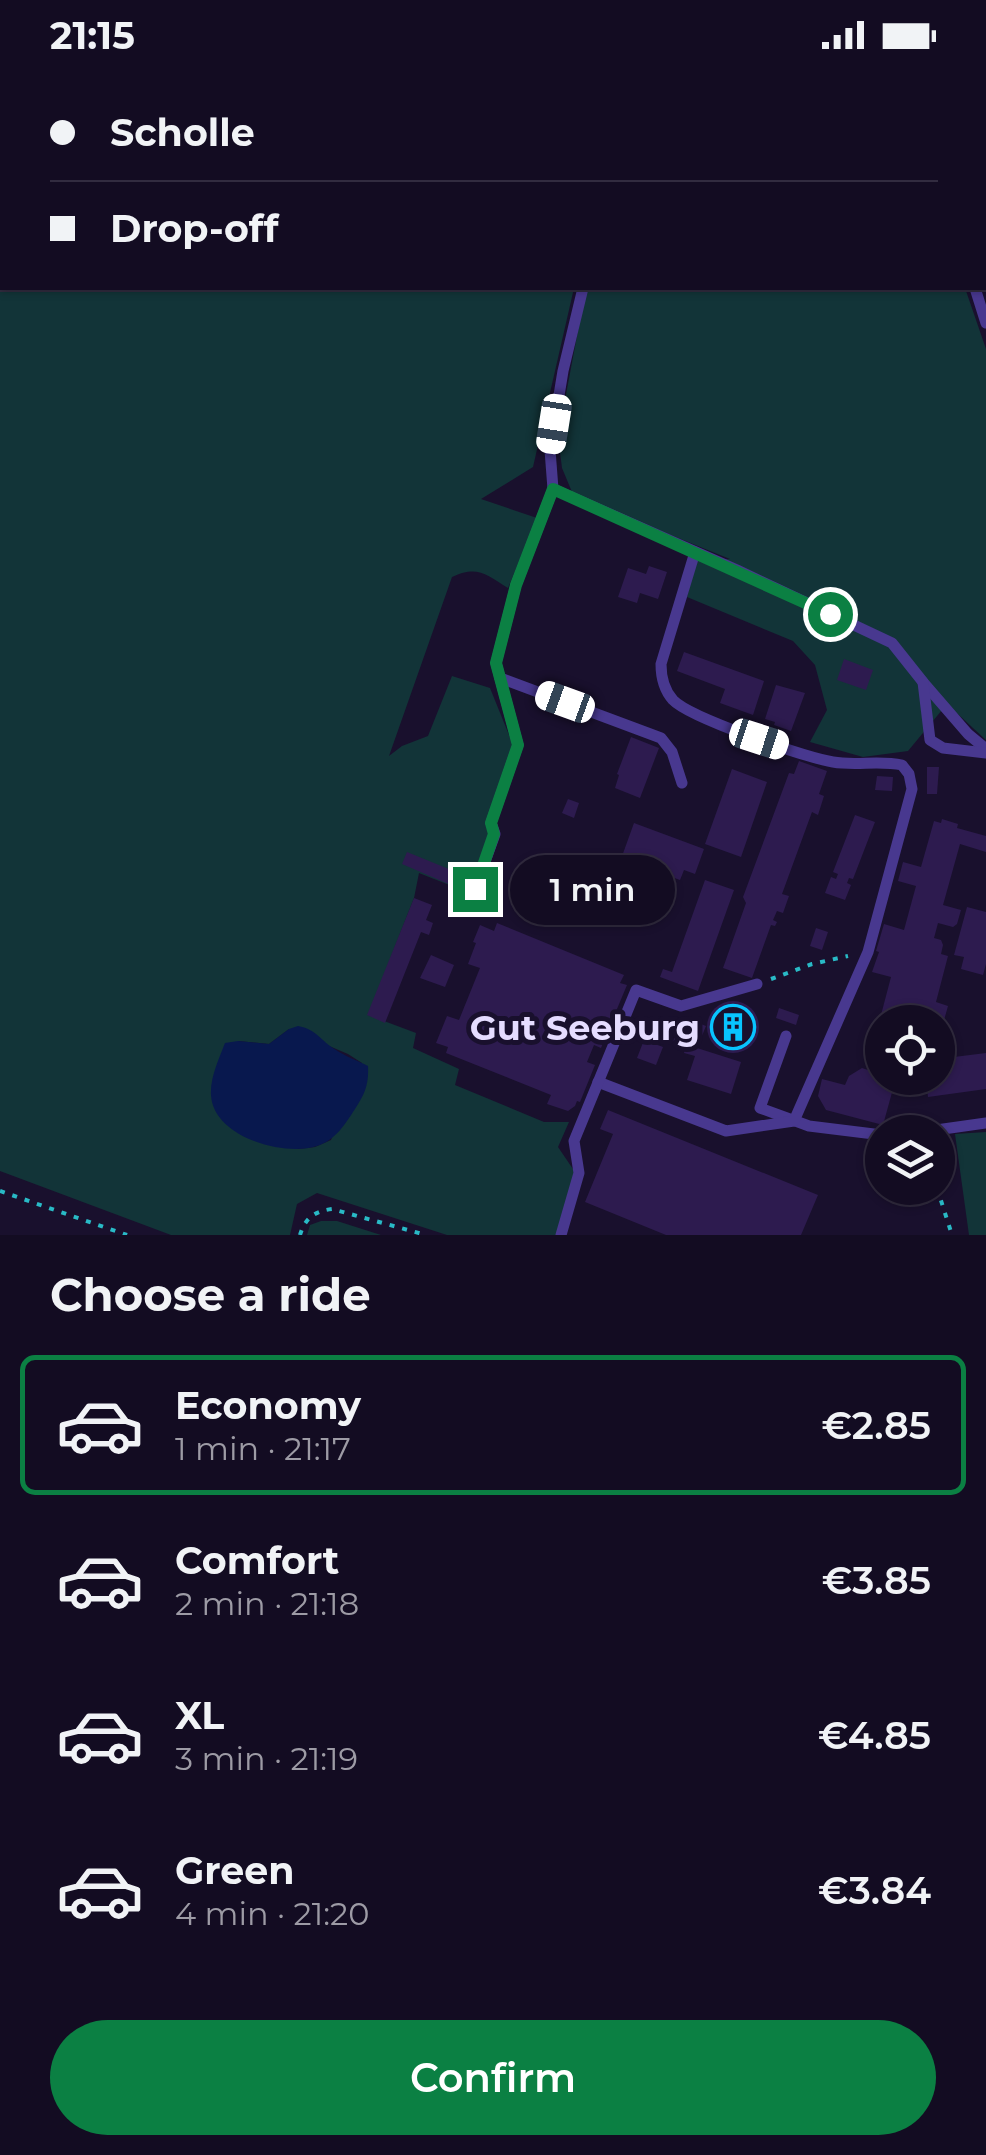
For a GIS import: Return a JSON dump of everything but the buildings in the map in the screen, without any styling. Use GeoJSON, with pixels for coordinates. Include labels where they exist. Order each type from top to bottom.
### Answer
{"type":"FeatureCollection","features":[{"type":"Feature","properties":{"kind":"lane"},"geometry":{"type":"LineString","coordinates":[[475,889],[494,834],[491,823],[518,745],[496,663],[516,585],[553,489],[550,450],[583,290]]}},
{"type":"Feature","properties":{"kind":"lane"},"geometry":{"type":"LineString","coordinates":[[976,290],[986,324]]}},
{"type":"Feature","properties":{"kind":"lane"},"geometry":{"type":"LineString","coordinates":[[553,489],[892,643],[986,751]]}},
{"type":"Feature","properties":{"kind":"lane"},"geometry":{"type":"LineString","coordinates":[[695,552],[660,664],[663,683],[674,701],[691,712],[759,739],[829,762],[902,765],[912,789],[868,952],[794,1120]]}},
{"type":"Feature","properties":{"kind":"lane"},"geometry":{"type":"LineString","coordinates":[[500,678],[662,738],[672,752],[682,783]]}},
{"type":"Feature","properties":{"kind":"lane"},"geometry":{"type":"LineString","coordinates":[[922,682],[930,740],[943,748],[986,751]]}},
{"type":"Feature","properties":{"kind":"lane"},"geometry":{"type":"LineString","coordinates":[[561,1235],[578,1172],[574,1141],[636,990],[681,1006],[758,984]]}},
{"type":"Feature","properties":{"kind":"lane"},"geometry":{"type":"LineString","coordinates":[[786,1036],[760,1108],[809,1126],[865,1133]]}},
{"type":"Feature","properties":{"kind":"lane"},"geometry":{"type":"LineString","coordinates":[[598,1082],[726,1131],[794,1120]]}},
{"type":"Feature","properties":{"kind":"lane"},"geometry":{"type":"LineString","coordinates":[[955,1127],[986,1122]]}},
{"type":"Feature","properties":{"kind":"path"},"geometry":{"type":"LineString","coordinates":[[758,984],[812,964],[868,952]]}},
{"type":"Feature","properties":{"kind":"path"},"geometry":{"type":"LineString","coordinates":[[0,1191],[127,1235]]}},
{"type":"Feature","properties":{"kind":"path"},"geometry":{"type":"LineString","coordinates":[[942,1205],[952,1235]]}},
{"type":"Feature","properties":{"kind":"path"},"geometry":{"type":"LineString","coordinates":[[300,1235],[309,1218],[332,1209],[426,1235]]}},
{"type":"Feature","properties":{"kind":"green space"},"geometry":{"type":"Polygon","coordinates":[[[0,290],[574,290],[533,467],[481,499],[537,518],[508,588],[475,572],[452,577],[389,756],[428,736],[452,676],[490,688],[513,745],[490,833],[467,892],[419,873],[414,898],[368,1015],[416,1033],[413,1048],[459,1069],[455,1085],[544,1122],[569,1122],[558,1147],[575,1172],[557,1235],[447,1235],[317,1193],[297,1204],[290,1235],[171,1235],[0,1171],[0,290]],[[289,1029],[269,1044],[238,1041],[298,1149],[331,1140],[362,1063],[289,1029]]]}},
{"type":"Feature","properties":{"kind":"green space"},"geometry":{"type":"Polygon","coordinates":[[[586,290],[966,290],[986,349],[986,740],[947,704],[908,751],[863,757],[810,742],[827,710],[815,665],[793,641],[687,597],[696,561],[730,559],[572,492],[562,468],[558,437],[586,290]]]}},
{"type":"Feature","properties":{"kind":"green space"},"geometry":{"type":"Polygon","coordinates":[[[986,1132],[986,1235],[969,1235],[955,1134],[986,1132]]]}},
{"type":"Feature","properties":{"kind":"green space"},"geometry":{"type":"Polygon","coordinates":[[[337,1221],[381,1235],[307,1235],[310,1225],[337,1221]]]}},
{"type":"Feature","properties":{"kind":"shaded area"},"geometry":{"type":"Polygon","coordinates":[[[298,1026],[368,1066],[368,1078],[364,1094],[335,1136],[317,1146],[287,1149],[252,1140],[224,1122],[215,1110],[212,1082],[225,1043],[269,1044],[298,1026]]]}},
{"type":"Feature","properties":{"kind":"place","name":"Gut Seeburg"},"geometry":{"type":"Point","coordinates":[733,1027]}},
{"type":"Feature","properties":{"kind":"route"},"geometry":{"type":"LineString","coordinates":[[475,889],[494,834],[491,823],[518,745],[496,663],[516,585],[553,489],[830,614]]}}]}
